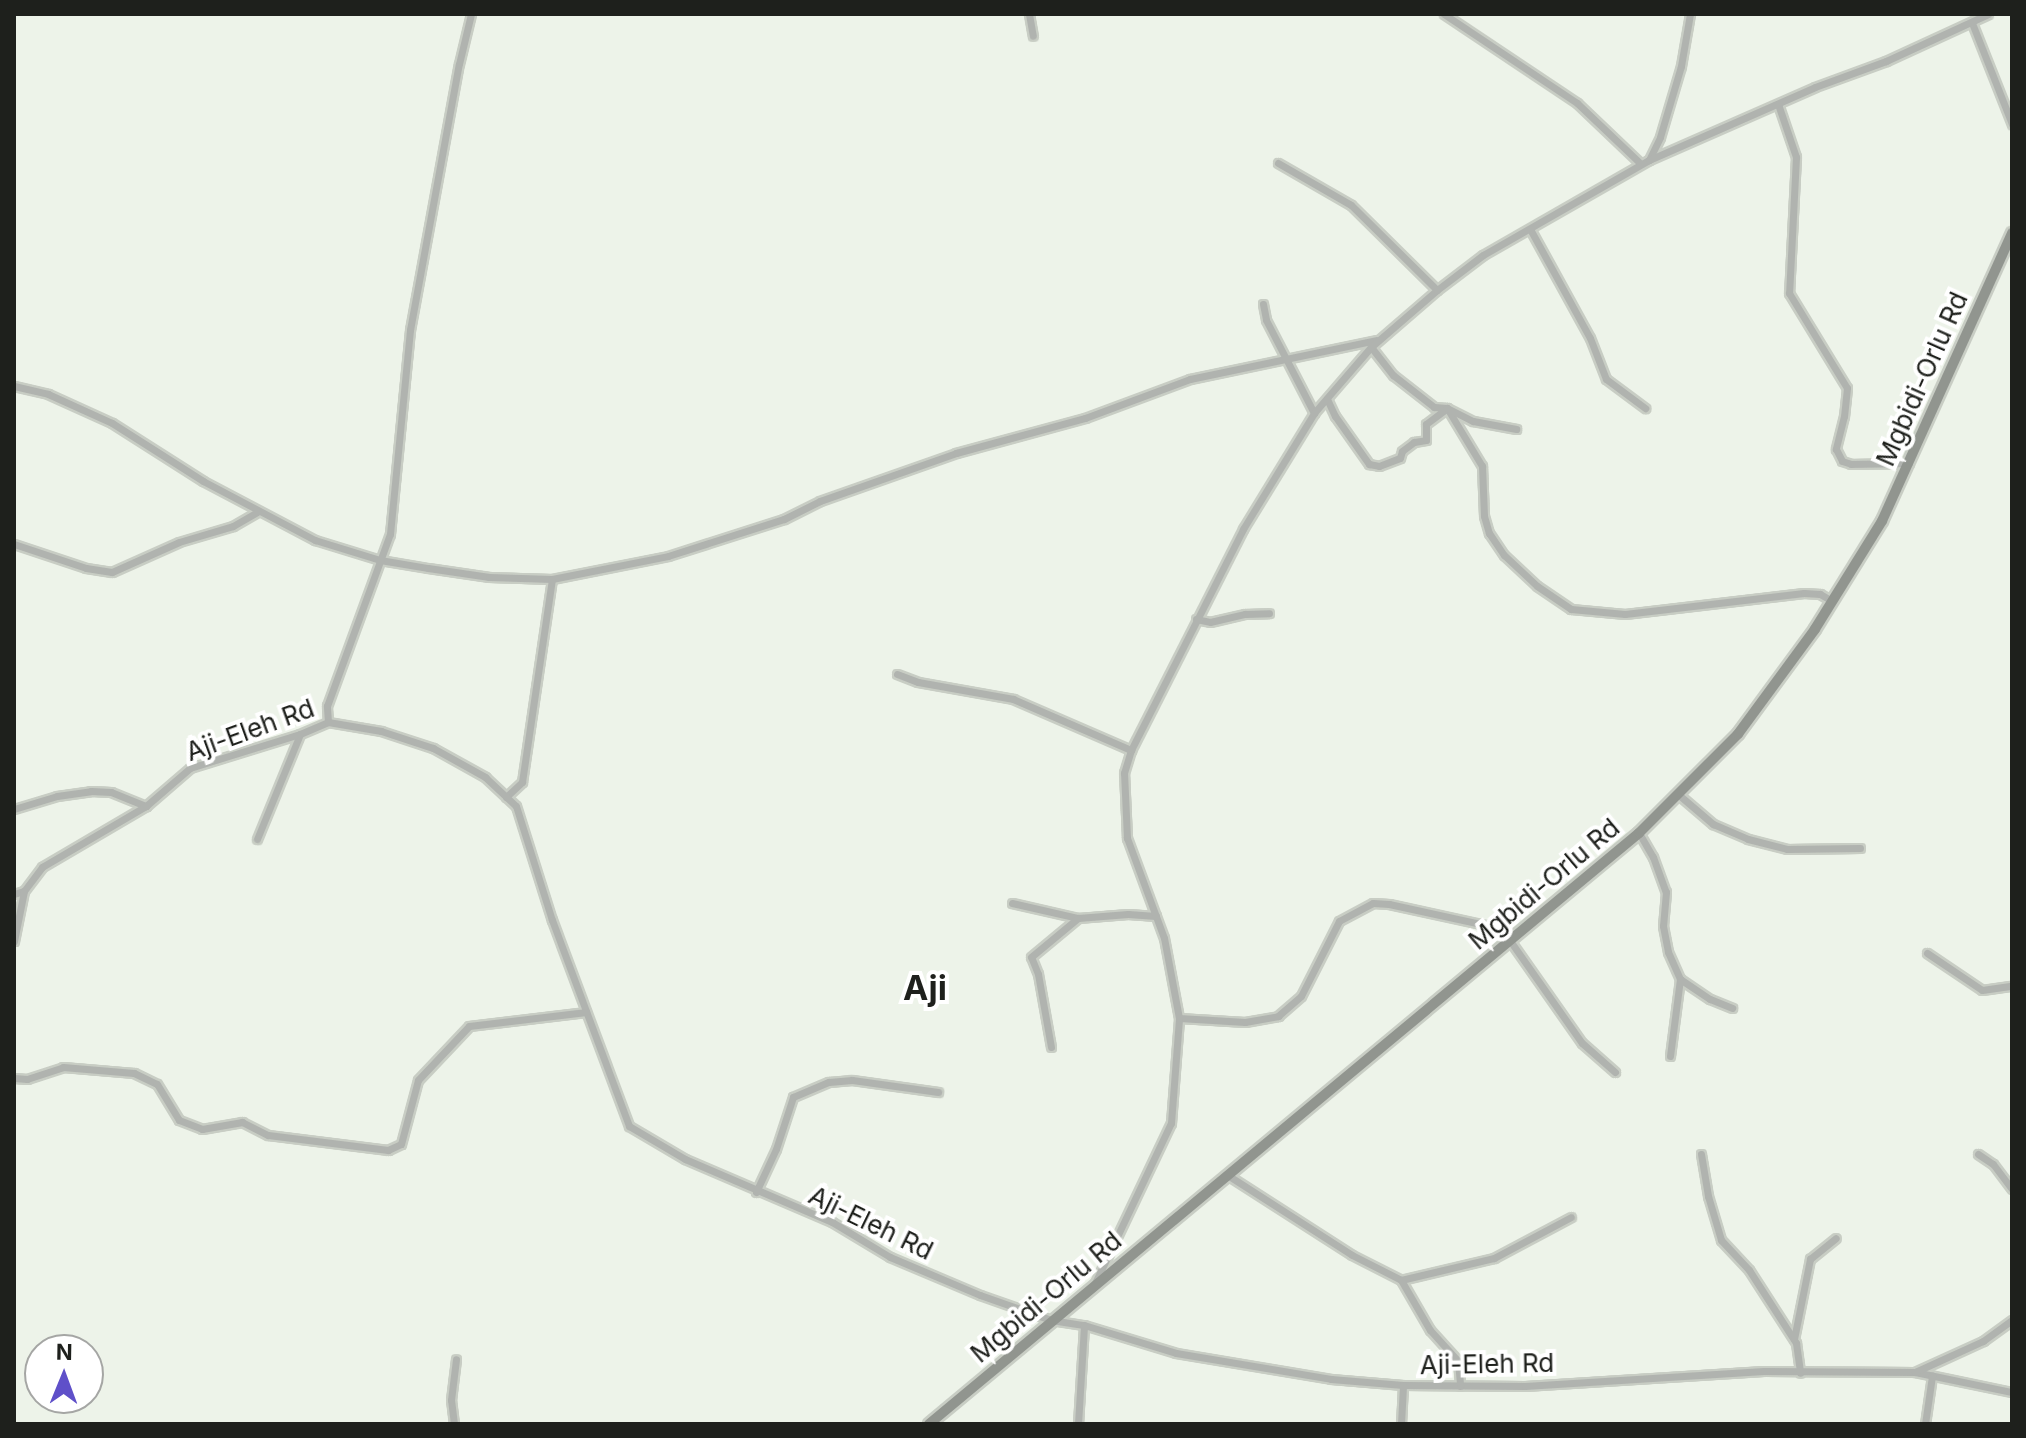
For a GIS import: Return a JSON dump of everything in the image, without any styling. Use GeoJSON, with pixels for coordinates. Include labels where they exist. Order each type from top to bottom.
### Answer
{"type":"FeatureCollection","features":[{"type":"Feature","properties":{"kind":"main road","name":"Mgbidi-Orlu Rd"},"geometry":{"type":"LineString","coordinates":[[929,1424],[1639,833],[1738,734],[1832,601],[1882,521],[2012,233]]}},
{"type":"Feature","properties":{"kind":"street"},"geometry":{"type":"LineString","coordinates":[[328,722],[327,706],[390,534],[410,330],[471,14]]}},
{"type":"Feature","properties":{"kind":"street"},"geometry":{"type":"LineString","coordinates":[[1029,14],[1033,36]]}},
{"type":"Feature","properties":{"kind":"street"},"geometry":{"type":"LineString","coordinates":[[1444,14],[1577,103],[1645,162]]}},
{"type":"Feature","properties":{"kind":"street"},"geometry":{"type":"LineString","coordinates":[[1645,162],[1660,137],[1681,66],[1690,14]]}},
{"type":"Feature","properties":{"kind":"street"},"geometry":{"type":"LineString","coordinates":[[1095,1283],[1171,1123],[1179,1018],[1156,916],[1127,838],[1124,773],[1131,750],[1243,529],[1314,413],[1379,339],[1483,255],[1645,162],[1988,14]]}},
{"type":"Feature","properties":{"kind":"street"},"geometry":{"type":"LineString","coordinates":[[1972,23],[2012,124]]}},
{"type":"Feature","properties":{"kind":"street"},"geometry":{"type":"LineString","coordinates":[[1778,104],[1796,157],[1789,293],[1847,388],[1848,398],[1836,449],[1842,461],[1851,464],[1909,463]]}},
{"type":"Feature","properties":{"kind":"street"},"geometry":{"type":"LineString","coordinates":[[1278,163],[1351,205],[1437,290]]}},
{"type":"Feature","properties":{"kind":"street"},"geometry":{"type":"LineString","coordinates":[[1530,229],[1590,338],[1606,379],[1645,408]]}},
{"type":"Feature","properties":{"kind":"street"},"geometry":{"type":"LineString","coordinates":[[1263,304],[1266,320],[1289,359],[1314,413]]}},
{"type":"Feature","properties":{"kind":"street"},"geometry":{"type":"LineString","coordinates":[[14,386],[48,394],[112,423],[257,512],[315,540],[380,560],[489,577],[552,579],[668,556],[784,519],[820,501],[956,453],[1085,418],[1190,379],[1379,339]]}},
{"type":"Feature","properties":{"kind":"street"},"geometry":{"type":"LineString","coordinates":[[1371,347],[1393,375],[1434,407],[1447,408],[1473,421],[1516,429]]}},
{"type":"Feature","properties":{"kind":"street"},"geometry":{"type":"LineString","coordinates":[[1327,399],[1335,416],[1369,464],[1379,466],[1400,458],[1402,451],[1414,442],[1426,440],[1426,424],[1447,408]]}},
{"type":"Feature","properties":{"kind":"street"},"geometry":{"type":"LineString","coordinates":[[1447,408],[1482,466],[1484,516],[1489,533],[1504,555],[1537,586],[1571,609],[1625,614],[1804,593],[1820,594],[1832,601]]}},
{"type":"Feature","properties":{"kind":"street"},"geometry":{"type":"LineString","coordinates":[[14,544],[86,568],[112,572],[179,542],[233,526],[257,512]]}},
{"type":"Feature","properties":{"kind":"street"},"geometry":{"type":"LineString","coordinates":[[506,797],[522,782],[552,579]]}},
{"type":"Feature","properties":{"kind":"street"},"geometry":{"type":"LineString","coordinates":[[1196,619],[1210,622],[1245,614],[1269,613]]}},
{"type":"Feature","properties":{"kind":"street"},"geometry":{"type":"LineString","coordinates":[[897,674],[918,682],[1013,699],[1111,738],[1131,750]]}},
{"type":"Feature","properties":{"kind":"street","name":"Aji-Eleh Rd"},"geometry":{"type":"LineString","coordinates":[[24,891],[42,867],[146,806],[190,768],[300,734],[328,722],[381,731],[433,748],[485,777],[516,806],[586,1012],[629,1126],[685,1159],[832,1222],[890,1257],[1051,1320],[1084,1325],[1223,1363],[1331,1379],[1403,1385],[1525,1386],[1764,1371],[1915,1372],[2012,1392]]}},
{"type":"Feature","properties":{"kind":"street"},"geometry":{"type":"LineString","coordinates":[[257,839],[300,734]]}},
{"type":"Feature","properties":{"kind":"street"},"geometry":{"type":"LineString","coordinates":[[14,809],[57,796],[91,791],[111,792],[146,806]]}},
{"type":"Feature","properties":{"kind":"street"},"geometry":{"type":"LineString","coordinates":[[1679,795],[1713,824],[1748,839],[1787,849],[1860,848]]}},
{"type":"Feature","properties":{"kind":"street"},"geometry":{"type":"LineString","coordinates":[[1639,833],[1653,857],[1666,892],[1663,926],[1668,952],[1680,979],[1670,1056]]}},
{"type":"Feature","properties":{"kind":"street"},"geometry":{"type":"LineString","coordinates":[[14,894],[24,891],[14,941]]}},
{"type":"Feature","properties":{"kind":"street"},"geometry":{"type":"LineString","coordinates":[[1012,903],[1078,918],[1128,914],[1156,916]]}},
{"type":"Feature","properties":{"kind":"street"},"geometry":{"type":"LineString","coordinates":[[1179,1018],[1245,1022],[1278,1016],[1301,996],[1339,921],[1373,903],[1389,904],[1485,925],[1512,940],[1582,1043],[1615,1072]]}},
{"type":"Feature","properties":{"kind":"street"},"geometry":{"type":"LineString","coordinates":[[1051,1047],[1038,974],[1031,957],[1078,918]]}},
{"type":"Feature","properties":{"kind":"street"},"geometry":{"type":"LineString","coordinates":[[1927,953],[1982,990],[2012,986]]}},
{"type":"Feature","properties":{"kind":"street"},"geometry":{"type":"LineString","coordinates":[[1680,979],[1710,999],[1732,1008]]}},
{"type":"Feature","properties":{"kind":"street"},"geometry":{"type":"LineString","coordinates":[[14,1078],[27,1079],[63,1067],[134,1073],[157,1084],[179,1120],[202,1129],[242,1122],[268,1135],[388,1150],[401,1144],[418,1080],[469,1026],[586,1012]]}},
{"type":"Feature","properties":{"kind":"street"},"geometry":{"type":"LineString","coordinates":[[756,1192],[776,1149],[788,1104],[803,1091],[829,1082],[852,1080],[938,1092]]}},
{"type":"Feature","properties":{"kind":"street"},"geometry":{"type":"LineString","coordinates":[[1701,1154],[1708,1196],[1721,1240],[1749,1270],[1794,1339]]}},
{"type":"Feature","properties":{"kind":"street"},"geometry":{"type":"LineString","coordinates":[[1978,1154],[1993,1164],[2012,1189]]}},
{"type":"Feature","properties":{"kind":"street"},"geometry":{"type":"LineString","coordinates":[[1229,1176],[1352,1255],[1401,1280],[1430,1330],[1458,1361],[1460,1386]]}},
{"type":"Feature","properties":{"kind":"street"},"geometry":{"type":"LineString","coordinates":[[1401,1280],[1494,1258],[1571,1217]]}},
{"type":"Feature","properties":{"kind":"street"},"geometry":{"type":"LineString","coordinates":[[1800,1373],[1794,1339],[1810,1259],[1836,1238]]}},
{"type":"Feature","properties":{"kind":"street"},"geometry":{"type":"LineString","coordinates":[[1915,1372],[1983,1341],[2012,1320]]}},
{"type":"Feature","properties":{"kind":"street"},"geometry":{"type":"LineString","coordinates":[[1078,1424],[1084,1325]]}},
{"type":"Feature","properties":{"kind":"street"},"geometry":{"type":"LineString","coordinates":[[454,1424],[451,1400],[456,1359]]}},
{"type":"Feature","properties":{"kind":"street"},"geometry":{"type":"LineString","coordinates":[[1925,1424],[1932,1376]]}},
{"type":"Feature","properties":{"kind":"street"},"geometry":{"type":"LineString","coordinates":[[1401,1424],[1403,1385]]}},
{"type":"Feature","properties":{"kind":"district","name":"Aji"},"geometry":{"type":"Point","coordinates":[925,988]}}]}
